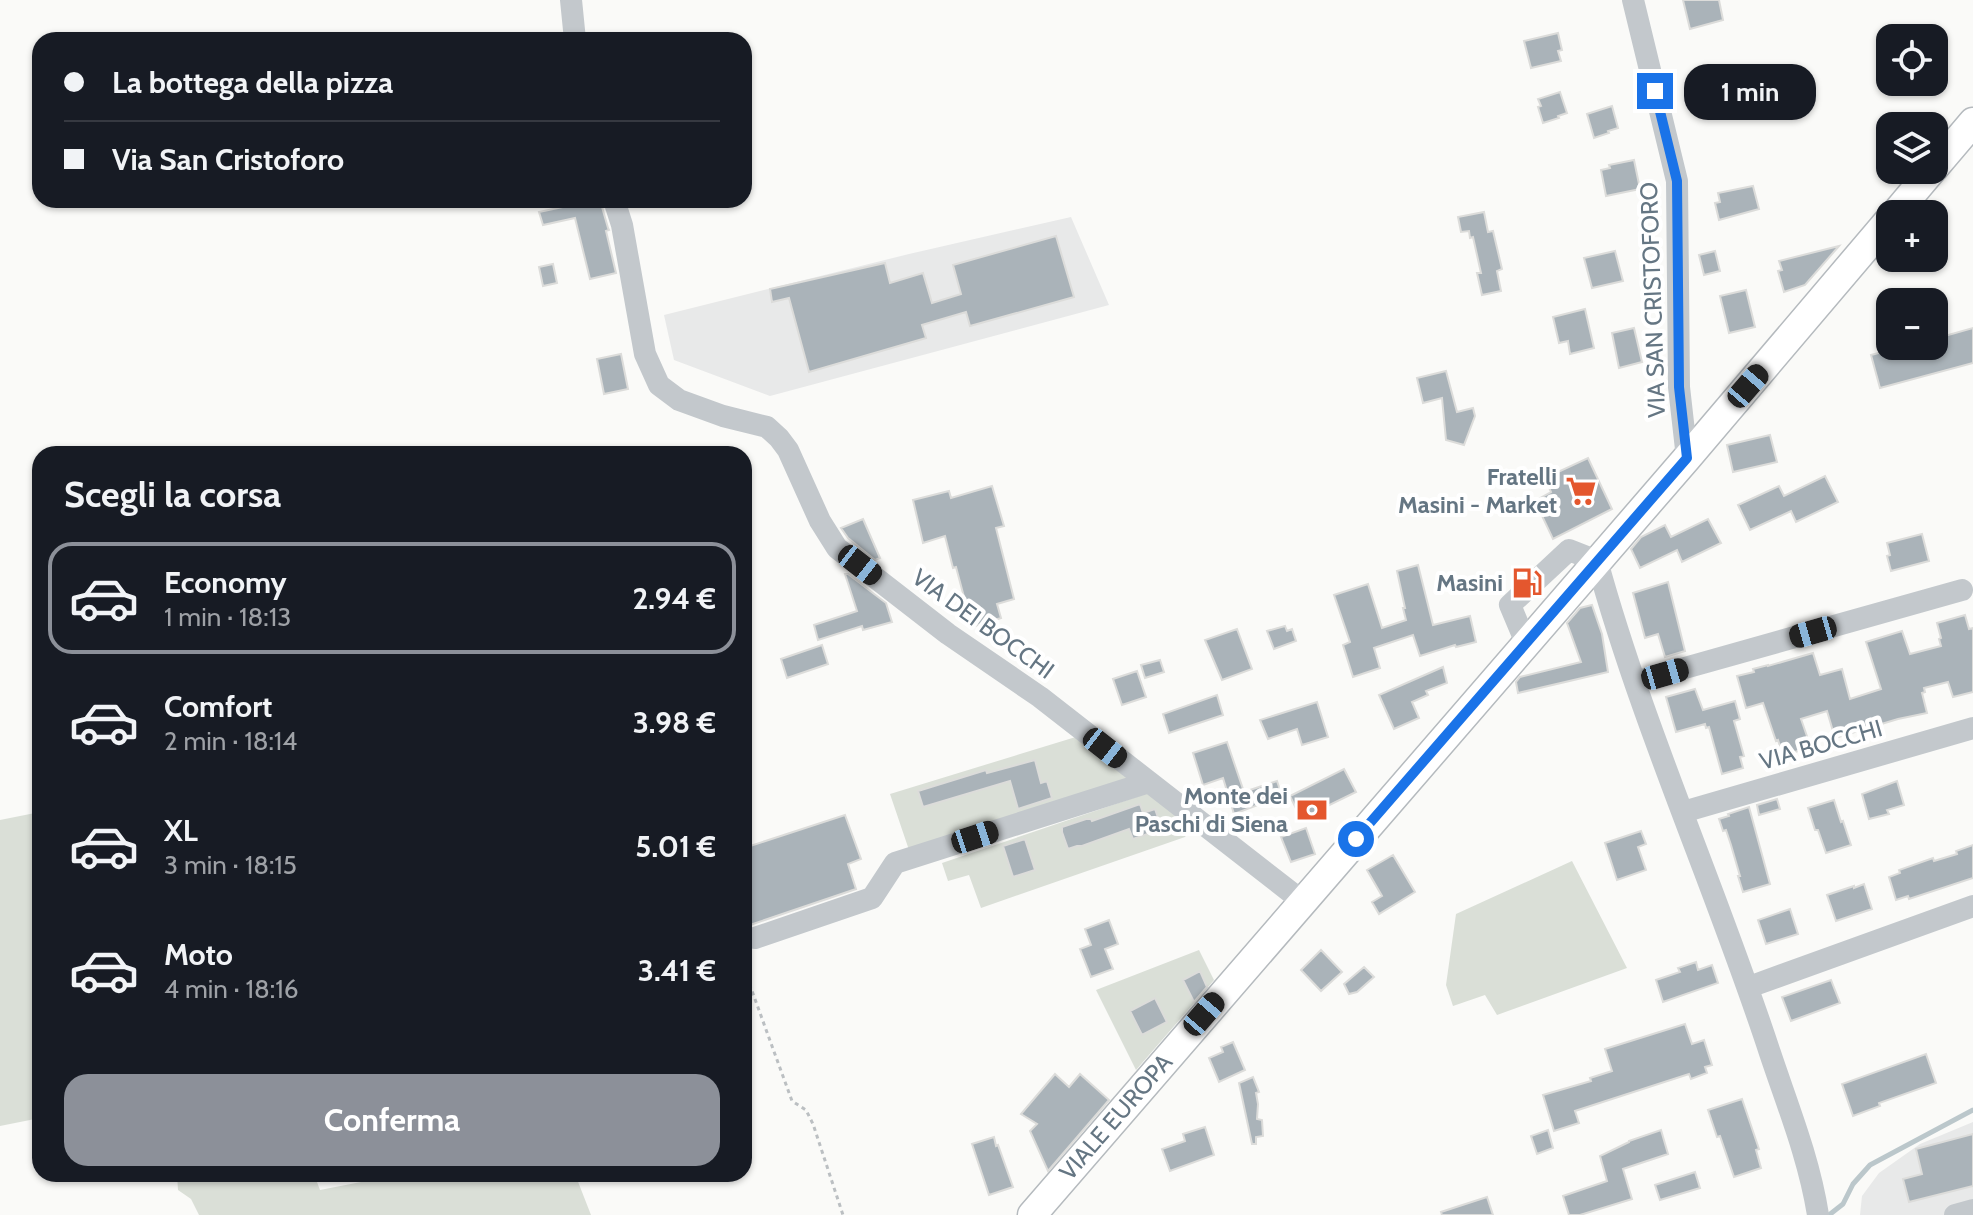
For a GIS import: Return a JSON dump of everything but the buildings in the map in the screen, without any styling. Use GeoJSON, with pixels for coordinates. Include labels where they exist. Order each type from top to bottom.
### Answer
{"type":"FeatureCollection","features":[{"type":"Feature","properties":{"kind":"main road"},"geometry":{"type":"LineString","coordinates":[[1948,151],[1973,122]]}},
{"type":"Feature","properties":{"kind":"main road"},"geometry":{"type":"LineString","coordinates":[[1907,200],[1920,184]]}},
{"type":"Feature","properties":{"kind":"main road","name":"VIALE EUROPA"},"geometry":{"type":"LineString","coordinates":[[1032,1215],[1876,235]]}},
{"type":"Feature","properties":{"kind":"street"},"geometry":{"type":"LineString","coordinates":[[571,0],[574,32]]}},
{"type":"Feature","properties":{"kind":"street","name":"VIA SAN CRISTOFORO"},"geometry":{"type":"LineString","coordinates":[[1633,0],[1677,181],[1679,387],[1687,458]]}},
{"type":"Feature","properties":{"kind":"street","name":"VIA DEI BOCCHI"},"geometry":{"type":"LineString","coordinates":[[617,208],[645,354],[659,385],[679,400],[767,427],[788,450],[820,521],[837,548],[948,634],[1040,697],[1302,901]]}},
{"type":"Feature","properties":{"kind":"street"},"geometry":{"type":"LineString","coordinates":[[1597,561],[1635,682],[1749,987],[1804,1149],[1817,1209]]}},
{"type":"Feature","properties":{"kind":"street"},"geometry":{"type":"LineString","coordinates":[[1635,682],[1962,590]]}},
{"type":"Feature","properties":{"kind":"street","name":"VIA BOCCHI"},"geometry":{"type":"LineString","coordinates":[[1683,812],[1973,728]]}},
{"type":"Feature","properties":{"kind":"street"},"geometry":{"type":"LineString","coordinates":[[755,938],[872,898],[895,863],[1149,782]]}},
{"type":"Feature","properties":{"kind":"street"},"geometry":{"type":"LineString","coordinates":[[1749,987],[1973,906]]}},
{"type":"Feature","properties":{"kind":"street"},"geometry":{"type":"LineString","coordinates":[[1955,1215],[1973,1210]]}},
{"type":"Feature","properties":{"kind":"path"},"geometry":{"type":"LineString","coordinates":[[752,991],[792,1101],[806,1110],[813,1124],[843,1215]]}},
{"type":"Feature","properties":{"kind":"shaded area"},"geometry":{"type":"Polygon","coordinates":[[[1071,217],[1109,305],[770,396],[674,360],[664,315],[1071,217]]]}},
{"type":"Feature","properties":{"kind":"shaded area"},"geometry":{"type":"Polygon","coordinates":[[[1079,736],[1136,780],[909,850],[890,794],[1079,736]]]}},
{"type":"Feature","properties":{"kind":"shaded area"},"geometry":{"type":"Polygon","coordinates":[[[1151,792],[1189,824],[1185,837],[981,908],[969,875],[948,881],[942,863],[1151,792]]]}},
{"type":"Feature","properties":{"kind":"shaded area"},"geometry":{"type":"Polygon","coordinates":[[[32,814],[32,1120],[0,1126],[0,820],[32,814]]]}},
{"type":"Feature","properties":{"kind":"shaded area"},"geometry":{"type":"Polygon","coordinates":[[[1572,861],[1627,968],[1497,1015],[1485,995],[1453,1006],[1446,985],[1456,914],[1572,861]]]}},
{"type":"Feature","properties":{"kind":"shaded area"},"geometry":{"type":"Polygon","coordinates":[[[1199,950],[1214,980],[1136,1070],[1096,990],[1199,950]]]}},
{"type":"Feature","properties":{"kind":"shaded area"},"geometry":{"type":"Polygon","coordinates":[[[1973,1122],[1973,1215],[1860,1215],[1862,1196],[1879,1173],[1920,1144],[1973,1122]]]}},
{"type":"Feature","properties":{"kind":"shaded area"},"geometry":{"type":"Polygon","coordinates":[[[178,1182],[317,1182],[320,1190],[361,1182],[578,1182],[591,1215],[199,1215],[191,1199],[178,1190],[178,1182]]]}},
{"type":"Feature","properties":{"kind":"waterway"},"geometry":{"type":"LineString","coordinates":[[1829,1215],[1843,1204],[1853,1184],[1870,1165],[1973,1110]]}},
{"type":"Feature","properties":{"kind":"place","name":"Fratelli Masini - Market"},"geometry":{"type":"Point","coordinates":[1581,491]}},
{"type":"Feature","properties":{"kind":"place","name":"Masini"},"geometry":{"type":"Point","coordinates":[1527,583]}},
{"type":"Feature","properties":{"kind":"place","name":"Monte dei Paschi di Siena"},"geometry":{"type":"Point","coordinates":[1312,810]}},
{"type":"Feature","properties":{"kind":"route"},"geometry":{"type":"LineString","coordinates":[[1356,839],[1687,458],[1679,387],[1677,181],[1655,91]]}}]}
